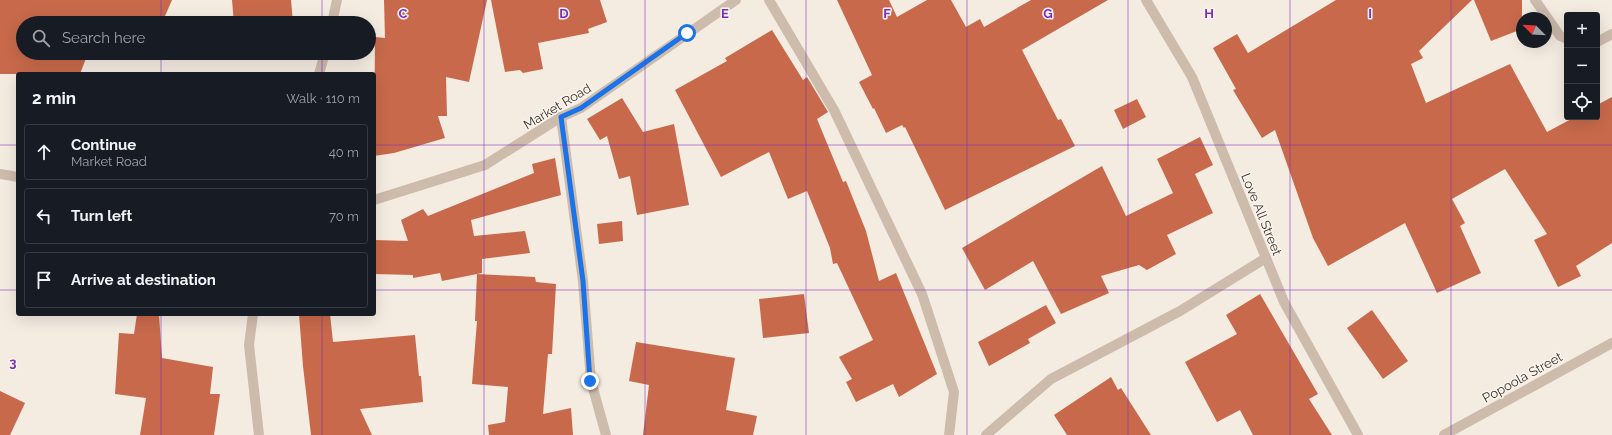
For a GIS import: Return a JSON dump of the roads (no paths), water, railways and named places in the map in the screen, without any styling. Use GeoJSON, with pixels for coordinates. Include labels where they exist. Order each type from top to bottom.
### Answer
{"type":"FeatureCollection","features":[{"type":"Feature","properties":{"kind":"street"},"geometry":{"type":"LineString","coordinates":[[334,16],[337,0]]}},
{"type":"Feature","properties":{"kind":"street","name":"Market Road"},"geometry":{"type":"LineString","coordinates":[[376,199],[485,165],[561,117],[581,108],[736,0]]}},
{"type":"Feature","properties":{"kind":"street"},"geometry":{"type":"LineString","coordinates":[[768,0],[834,110],[922,294],[954,392],[949,435]]}},
{"type":"Feature","properties":{"kind":"street","name":"Love All Street"},"geometry":{"type":"LineString","coordinates":[[1146,0],[1192,76],[1284,302],[1358,435]]}},
{"type":"Feature","properties":{"kind":"street"},"geometry":{"type":"LineString","coordinates":[[1535,0],[1560,36],[1564,38]]}},
{"type":"Feature","properties":{"kind":"street"},"geometry":{"type":"LineString","coordinates":[[1600,40],[1612,34]]}},
{"type":"Feature","properties":{"kind":"street"},"geometry":{"type":"LineString","coordinates":[[320,72],[323,60]]}},
{"type":"Feature","properties":{"kind":"street"},"geometry":{"type":"LineString","coordinates":[[561,117],[583,281],[590,381],[606,435]]}},
{"type":"Feature","properties":{"kind":"street"},"geometry":{"type":"LineString","coordinates":[[0,174],[16,177]]}},
{"type":"Feature","properties":{"kind":"street"},"geometry":{"type":"LineString","coordinates":[[986,435],[1051,379],[1180,310],[1266,258]]}},
{"type":"Feature","properties":{"kind":"street"},"geometry":{"type":"LineString","coordinates":[[253,316],[248,345],[259,435]]}},
{"type":"Feature","properties":{"kind":"street","name":"Popoola Street"},"geometry":{"type":"LineString","coordinates":[[1444,435],[1560,370],[1612,343]]}}]}
